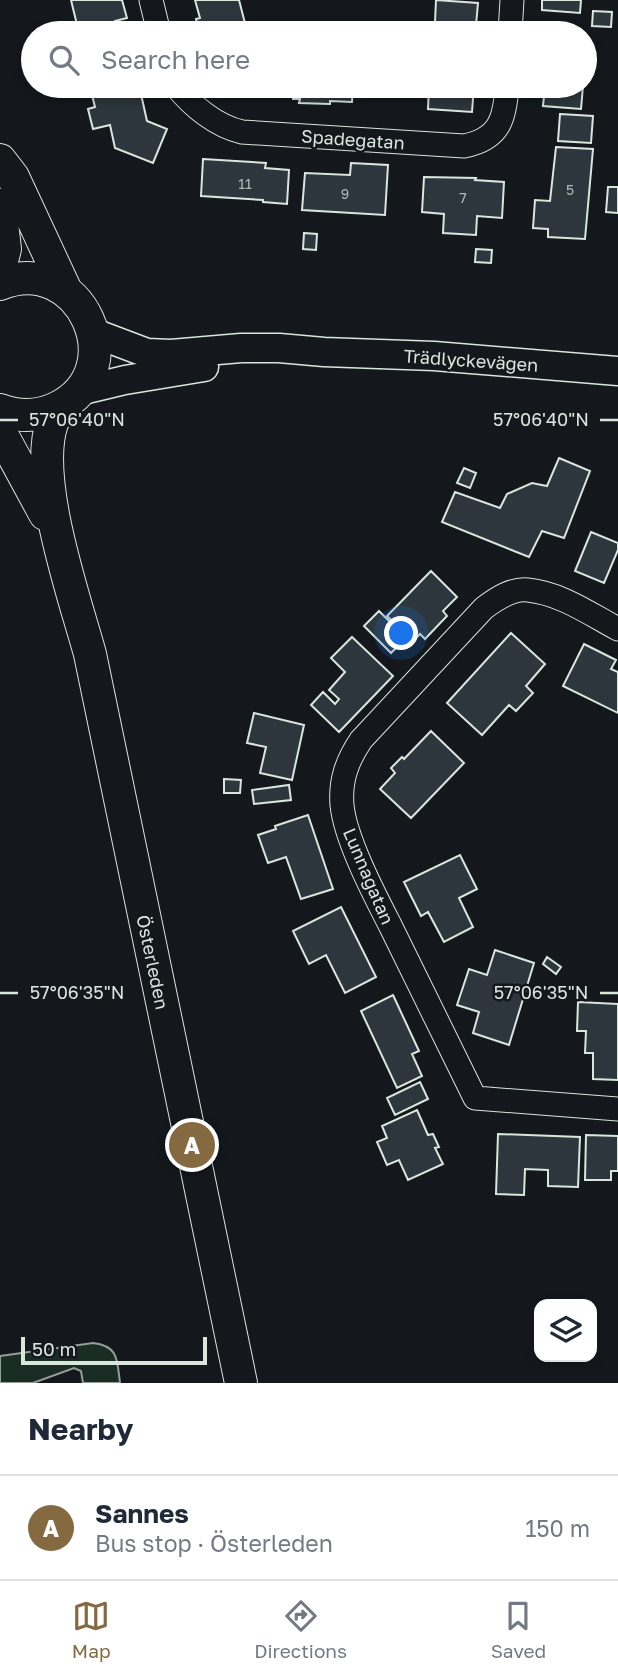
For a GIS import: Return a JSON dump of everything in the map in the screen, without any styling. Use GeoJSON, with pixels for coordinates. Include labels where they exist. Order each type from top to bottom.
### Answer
{"type":"FeatureCollection","features":[{"type":"Feature","properties":{"kind":"main road"},"geometry":{"type":"LineString","coordinates":[[0,160],[13,177],[66,291]]}},
{"type":"Feature","properties":{"kind":"main road"},"geometry":{"type":"LineString","coordinates":[[0,205],[5,249],[0,268]]}},
{"type":"Feature","properties":{"kind":"main road"},"geometry":{"type":"LineString","coordinates":[[0,284],[14,279],[47,281],[79,302],[94,333],[93,363],[71,398]]}},
{"type":"Feature","properties":{"kind":"main road","name":"Trädlyckevägen"},"geometry":{"type":"LineString","coordinates":[[0,410],[18,415],[34,415],[71,398]]}},
{"type":"Feature","properties":{"kind":"main road","name":"Österleden"},"geometry":{"type":"LineString","coordinates":[[71,398],[53,421],[48,443],[47,462],[60,543],[90,654],[241,1383]]}},
{"type":"Feature","properties":{"kind":"main road","name":"Österleden"},"geometry":{"type":"LineString","coordinates":[[0,431],[60,543]]}},
{"type":"Feature","properties":{"kind":"street"},"geometry":{"type":"LineString","coordinates":[[151,0],[156,21]]}},
{"type":"Feature","properties":{"kind":"street"},"geometry":{"type":"LineString","coordinates":[[511,21],[512,0]]}},
{"type":"Feature","properties":{"kind":"street","name":"Spadegatan"},"geometry":{"type":"LineString","coordinates":[[188,98],[220,124],[242,132],[464,146],[486,138],[498,127],[506,98]]}},
{"type":"Feature","properties":{"kind":"street","name":"Trädlyckevägen"},"geometry":{"type":"LineString","coordinates":[[94,333],[147,353],[279,348],[434,356],[618,372]]}},
{"type":"Feature","properties":{"kind":"street","name":"Trädlyckevägen"},"geometry":{"type":"LineString","coordinates":[[71,398],[125,380],[226,363],[324,352]]}},
{"type":"Feature","properties":{"kind":"street","name":"Lunnagatan"},"geometry":{"type":"LineString","coordinates":[[618,629],[564,600],[527,589],[497,598],[475,617],[361,740],[348,758],[341,792],[346,822],[369,884],[475,1098],[618,1109]]}},
{"type":"Feature","properties":{"kind":"green space"},"geometry":{"type":"Polygon","coordinates":[[[93,1343],[108,1347],[112,1351],[117,1361],[120,1383],[83,1383],[81,1371],[74,1368],[33,1383],[0,1383],[0,1356],[93,1343]]]}},
{"type":"Feature","properties":{"kind":"building"},"geometry":{"type":"Polygon","coordinates":[[[71,0],[122,0],[127,18],[115,21],[76,21],[71,0]]]}},
{"type":"Feature","properties":{"kind":"building"},"geometry":{"type":"Polygon","coordinates":[[[195,0],[239,0],[244,21],[196,21],[200,18],[195,0]]]}},
{"type":"Feature","properties":{"kind":"building"},"geometry":{"type":"Polygon","coordinates":[[[436,0],[478,3],[476,21],[435,21],[436,0]]]}},
{"type":"Feature","properties":{"kind":"building"},"geometry":{"type":"Polygon","coordinates":[[[542,0],[581,0],[580,13],[542,10],[542,0]]]}},
{"type":"Feature","properties":{"kind":"building"},"geometry":{"type":"Polygon","coordinates":[[[593,11],[612,12],[611,27],[597,26],[597,21],[592,21],[593,11]]]}},
{"type":"Feature","properties":{"kind":"building"},"geometry":{"type":"Polygon","coordinates":[[[93,98],[142,98],[147,121],[167,129],[153,163],[115,148],[110,125],[93,129],[88,109],[95,107],[93,98]]]}},
{"type":"Feature","properties":{"kind":"building"},"geometry":{"type":"Polygon","coordinates":[[[352,98],[352,102],[330,101],[330,104],[299,103],[300,99],[293,99],[352,98]]]}},
{"type":"Feature","properties":{"kind":"building"},"geometry":{"type":"Polygon","coordinates":[[[428,98],[473,98],[472,112],[428,109],[428,98]]]}},
{"type":"Feature","properties":{"kind":"building"},"geometry":{"type":"Polygon","coordinates":[[[544,98],[582,98],[581,109],[543,106],[544,98]]]}},
{"type":"Feature","properties":{"kind":"building"},"geometry":{"type":"Polygon","coordinates":[[[560,114],[593,116],[591,143],[558,141],[560,114]]]}},
{"type":"Feature","properties":{"kind":"building"},"geometry":{"type":"Polygon","coordinates":[[[556,147],[593,149],[585,239],[548,237],[548,229],[533,228],[535,200],[550,201],[556,147]]]}},
{"type":"Feature","properties":{"kind":"building"},"geometry":{"type":"Polygon","coordinates":[[[203,159],[266,163],[265,168],[289,170],[287,204],[201,196],[203,159]]]}},
{"type":"Feature","properties":{"kind":"building"},"geometry":{"type":"Polygon","coordinates":[[[351,163],[388,165],[385,215],[302,210],[305,173],[350,175],[351,163]]]}},
{"type":"Feature","properties":{"kind":"building"},"geometry":{"type":"Polygon","coordinates":[[[424,177],[476,178],[475,180],[504,182],[502,218],[477,216],[476,235],[443,233],[444,214],[422,212],[424,177]]]}},
{"type":"Feature","properties":{"kind":"building"},"geometry":{"type":"Polygon","coordinates":[[[608,187],[618,187],[618,213],[606,212],[608,187]]]}},
{"type":"Feature","properties":{"kind":"building"},"geometry":{"type":"Polygon","coordinates":[[[304,233],[317,234],[316,250],[303,249],[304,233]]]}},
{"type":"Feature","properties":{"kind":"building"},"geometry":{"type":"Polygon","coordinates":[[[476,249],[492,250],[491,263],[475,262],[476,249]]]}},
{"type":"Feature","properties":{"kind":"building"},"geometry":{"type":"Polygon","coordinates":[[[559,458],[590,471],[564,538],[542,531],[529,557],[442,522],[455,492],[500,508],[507,494],[532,483],[547,486],[559,458]]]}},
{"type":"Feature","properties":{"kind":"building"},"geometry":{"type":"Polygon","coordinates":[[[464,468],[476,473],[470,488],[457,483],[464,468]]]}},
{"type":"Feature","properties":{"kind":"building"},"geometry":{"type":"Polygon","coordinates":[[[591,532],[618,543],[618,550],[604,583],[575,571],[591,532]]]}},
{"type":"Feature","properties":{"kind":"building"},"geometry":{"type":"Polygon","coordinates":[[[431,571],[457,597],[443,611],[447,616],[425,639],[420,634],[413,641],[387,616],[431,571]]]}},
{"type":"Feature","properties":{"kind":"building"},"geometry":{"type":"Polygon","coordinates":[[[379,611],[406,638],[391,653],[364,626],[379,611]]]}},
{"type":"Feature","properties":{"kind":"building"},"geometry":{"type":"Polygon","coordinates":[[[511,633],[545,664],[526,686],[533,693],[516,711],[509,705],[482,735],[447,703],[511,633]]]}},
{"type":"Feature","properties":{"kind":"building"},"geometry":{"type":"Polygon","coordinates":[[[352,637],[393,676],[339,732],[311,705],[323,692],[335,704],[339,699],[329,690],[345,672],[331,658],[352,637]]]}},
{"type":"Feature","properties":{"kind":"building"},"geometry":{"type":"Polygon","coordinates":[[[584,644],[616,660],[611,669],[618,672],[618,713],[563,686],[584,644]]]}},
{"type":"Feature","properties":{"kind":"building"},"geometry":{"type":"Polygon","coordinates":[[[254,713],[304,725],[292,780],[260,773],[266,747],[247,743],[254,713]]]}},
{"type":"Feature","properties":{"kind":"building"},"geometry":{"type":"Polygon","coordinates":[[[431,731],[464,763],[411,818],[380,789],[395,773],[391,768],[402,757],[404,759],[431,731]]]}},
{"type":"Feature","properties":{"kind":"building"},"geometry":{"type":"Polygon","coordinates":[[[224,779],[241,780],[240,793],[224,793],[224,779]]]}},
{"type":"Feature","properties":{"kind":"building"},"geometry":{"type":"Polygon","coordinates":[[[289,785],[291,800],[254,804],[252,790],[289,785]]]}},
{"type":"Feature","properties":{"kind":"building"},"geometry":{"type":"Polygon","coordinates":[[[308,815],[333,889],[301,899],[286,857],[268,863],[258,835],[308,815]]]}},
{"type":"Feature","properties":{"kind":"building"},"geometry":{"type":"Polygon","coordinates":[[[460,855],[477,889],[459,898],[473,927],[444,942],[428,912],[421,916],[404,882],[460,855]]]}},
{"type":"Feature","properties":{"kind":"building"},"geometry":{"type":"Polygon","coordinates":[[[341,907],[376,977],[345,993],[326,955],[309,964],[293,931],[341,907]]]}},
{"type":"Feature","properties":{"kind":"building"},"geometry":{"type":"Polygon","coordinates":[[[495,950],[534,963],[509,1045],[473,1033],[479,1012],[457,1005],[469,969],[487,975],[495,950]]]}},
{"type":"Feature","properties":{"kind":"building"},"geometry":{"type":"Polygon","coordinates":[[[547,957],[561,967],[556,974],[543,964],[547,957]]]}},
{"type":"Feature","properties":{"kind":"building"},"geometry":{"type":"Polygon","coordinates":[[[393,995],[419,1051],[412,1054],[422,1076],[397,1088],[361,1011],[393,995]]]}},
{"type":"Feature","properties":{"kind":"building"},"geometry":{"type":"Polygon","coordinates":[[[578,1002],[618,1004],[618,1080],[593,1079],[593,1053],[585,1053],[586,1031],[577,1031],[578,1002]]]}},
{"type":"Feature","properties":{"kind":"building"},"geometry":{"type":"Polygon","coordinates":[[[420,1082],[428,1099],[395,1115],[387,1098],[420,1082]]]}},
{"type":"Feature","properties":{"kind":"building"},"geometry":{"type":"Polygon","coordinates":[[[417,1110],[428,1135],[433,1134],[439,1147],[435,1148],[443,1164],[408,1180],[399,1160],[387,1165],[377,1142],[387,1138],[382,1126],[417,1110]]]}},
{"type":"Feature","properties":{"kind":"building"},"geometry":{"type":"Polygon","coordinates":[[[498,1134],[580,1137],[578,1187],[548,1186],[548,1170],[525,1169],[524,1195],[496,1194],[498,1134]]]}},
{"type":"Feature","properties":{"kind":"building"},"geometry":{"type":"Polygon","coordinates":[[[586,1135],[618,1136],[618,1171],[611,1171],[611,1180],[585,1180],[586,1135]]]}},
{"type":"Feature","properties":{"kind":"place","name":"Sannes"},"geometry":{"type":"Point","coordinates":[192,1145]}}]}
